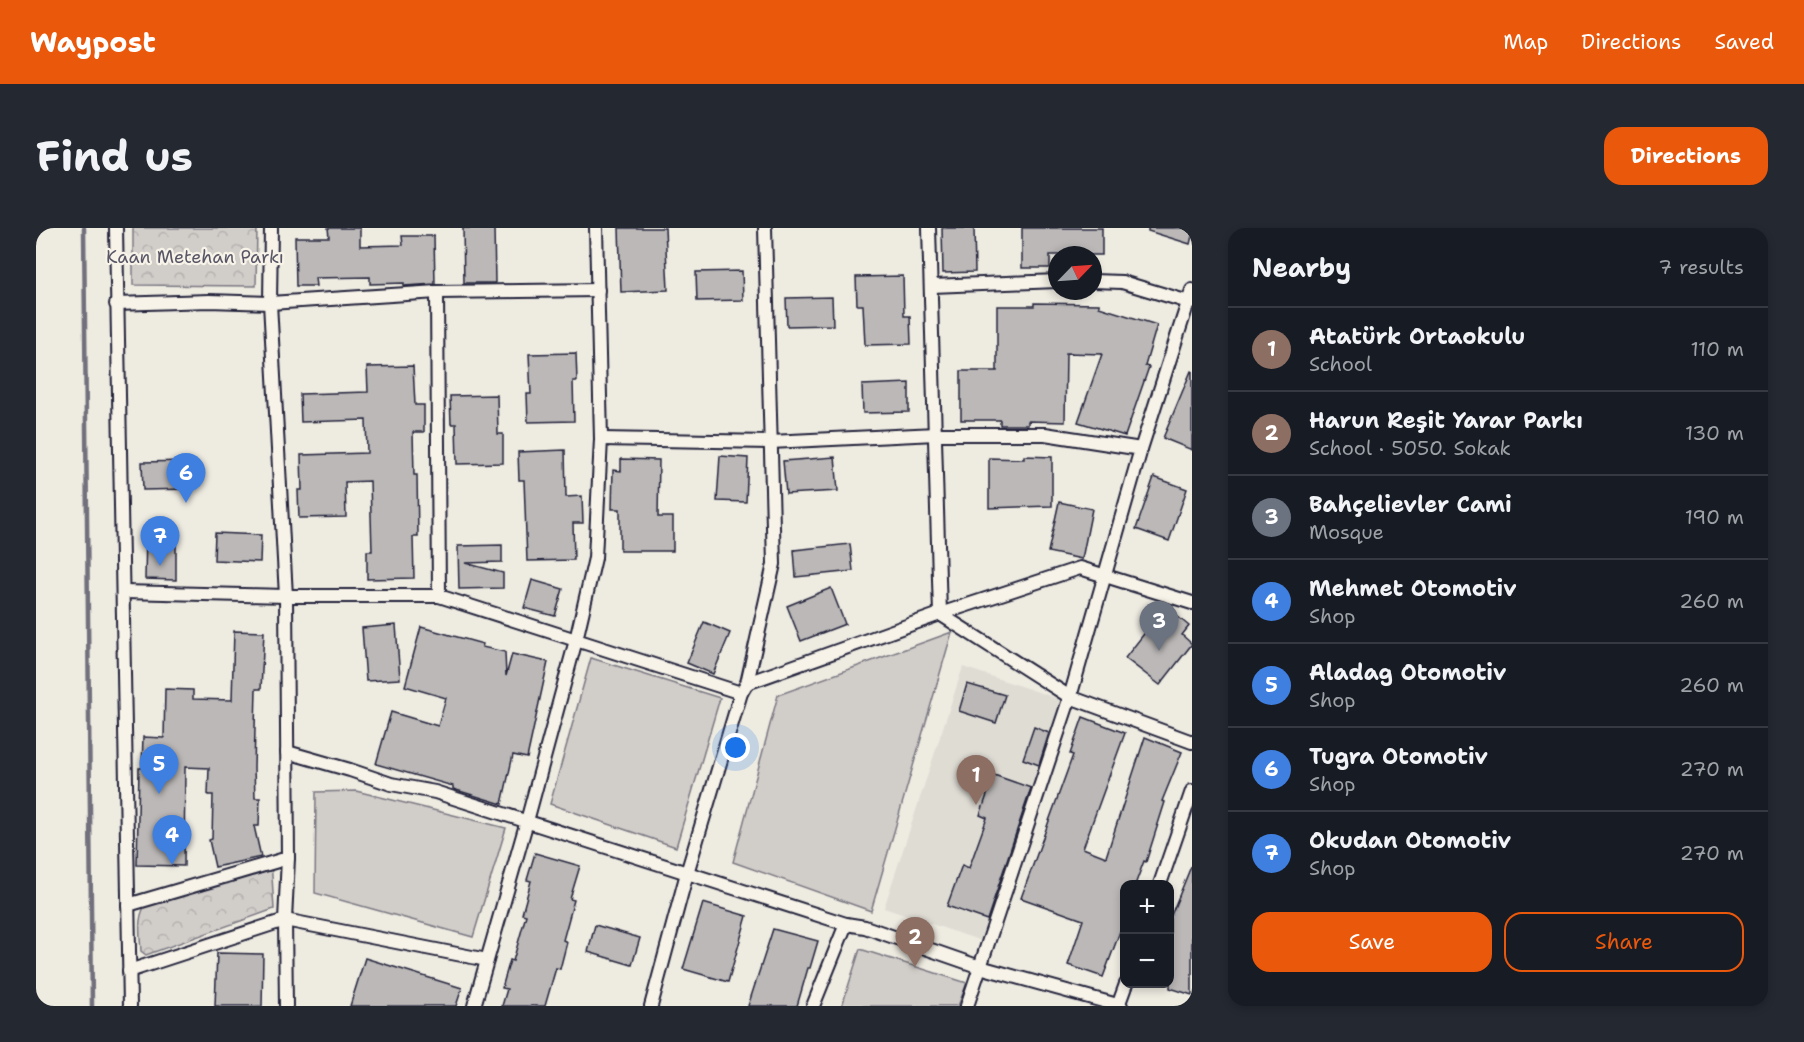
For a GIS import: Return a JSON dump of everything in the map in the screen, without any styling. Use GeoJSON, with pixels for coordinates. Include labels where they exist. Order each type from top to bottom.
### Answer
{"type":"FeatureCollection","features":[{"type":"Feature","properties":{"kind":"street"},"geometry":{"type":"LineString","coordinates":[[116,228],[130,1006]]}},
{"type":"Feature","properties":{"kind":"street"},"geometry":{"type":"LineString","coordinates":[[271,228],[270,303],[285,596],[288,858],[285,920],[286,1006]]}},
{"type":"Feature","properties":{"kind":"street"},"geometry":{"type":"LineString","coordinates":[[474,1006],[576,640],[595,558],[601,439],[596,228]]}},
{"type":"Feature","properties":{"kind":"street"},"geometry":{"type":"LineString","coordinates":[[651,1006],[687,873],[744,688],[774,564],[765,228]]}},
{"type":"Feature","properties":{"kind":"street"},"geometry":{"type":"LineString","coordinates":[[929,228],[940,614]]}},
{"type":"Feature","properties":{"kind":"street"},"geometry":{"type":"LineString","coordinates":[[932,286],[1048,281]]}},
{"type":"Feature","properties":{"kind":"street"},"geometry":{"type":"LineString","coordinates":[[967,1006],[1071,697],[1141,449],[1191,298],[1122,282],[1102,281]]}},
{"type":"Feature","properties":{"kind":"street"},"geometry":{"type":"LineString","coordinates":[[116,304],[209,301],[270,303],[437,292],[598,290]]}},
{"type":"Feature","properties":{"kind":"street"},"geometry":{"type":"LineString","coordinates":[[437,292],[439,596]]}},
{"type":"Feature","properties":{"kind":"street"},"geometry":{"type":"LineString","coordinates":[[601,439],[770,442],[936,434],[1045,434],[1141,449]]}},
{"type":"Feature","properties":{"kind":"street"},"geometry":{"type":"LineString","coordinates":[[124,592],[285,596],[439,596],[576,640],[744,688],[940,614],[1080,568],[1192,603]]}},
{"type":"Feature","properties":{"kind":"street"},"geometry":{"type":"LineString","coordinates":[[940,614],[1071,697],[1192,742]]}},
{"type":"Feature","properties":{"kind":"street"},"geometry":{"type":"LineString","coordinates":[[287,752],[391,784],[435,792],[846,924],[865,927],[980,967],[1119,1006],[1125,988]]}},
{"type":"Feature","properties":{"kind":"street"},"geometry":{"type":"LineString","coordinates":[[1162,880],[1192,790]]}},
{"type":"Feature","properties":{"kind":"street"},"geometry":{"type":"LineString","coordinates":[[128,905],[288,858]]}},
{"type":"Feature","properties":{"kind":"street"},"geometry":{"type":"LineString","coordinates":[[129,971],[285,920],[487,960]]}},
{"type":"Feature","properties":{"kind":"street"},"geometry":{"type":"LineString","coordinates":[[813,1006],[846,924]]}},
{"type":"Feature","properties":{"kind":"shaded area"},"geometry":{"type":"Polygon","coordinates":[[[963,667],[1068,702],[988,943],[884,908],[963,667]]]}},
{"type":"Feature","properties":{"kind":"green space","name":"Kaan Metehan Parkı"},"geometry":{"type":"Polygon","coordinates":[[[133,228],[257,228],[256,286],[133,285],[133,228]]]}},
{"type":"Feature","properties":{"kind":"green space"},"geometry":{"type":"Polygon","coordinates":[[[952,632],[871,911],[733,862],[778,695],[952,632]]]}},
{"type":"Feature","properties":{"kind":"green space"},"geometry":{"type":"Polygon","coordinates":[[[591,658],[720,698],[676,847],[550,804],[591,658]]]}},
{"type":"Feature","properties":{"kind":"green space"},"geometry":{"type":"Polygon","coordinates":[[[356,791],[506,828],[473,937],[315,893],[316,792],[356,791]]]}},
{"type":"Feature","properties":{"kind":"green space"},"geometry":{"type":"Polygon","coordinates":[[[271,860],[274,909],[146,955],[141,951],[140,919],[148,902],[271,860]]]}},
{"type":"Feature","properties":{"kind":"green space"},"geometry":{"type":"Polygon","coordinates":[[[860,949],[967,983],[958,1006],[842,1006],[860,949]]]}},
{"type":"Feature","properties":{"kind":"building"},"geometry":{"type":"Polygon","coordinates":[[[328,228],[360,228],[360,246],[403,245],[402,236],[434,236],[435,284],[404,286],[404,283],[370,284],[370,277],[315,278],[316,286],[296,286],[295,237],[329,237],[328,228]]]}},
{"type":"Feature","properties":{"kind":"building"},"geometry":{"type":"Polygon","coordinates":[[[463,228],[494,228],[495,283],[464,283],[463,228]]]}},
{"type":"Feature","properties":{"kind":"building"},"geometry":{"type":"Polygon","coordinates":[[[619,228],[665,228],[668,290],[621,292],[619,228]]]}},
{"type":"Feature","properties":{"kind":"building"},"geometry":{"type":"Polygon","coordinates":[[[942,228],[974,228],[975,272],[943,273],[942,228]]]}},
{"type":"Feature","properties":{"kind":"building"},"geometry":{"type":"Polygon","coordinates":[[[1022,228],[1102,228],[1102,246],[1048,246],[1048,268],[1022,268],[1022,228]]]}},
{"type":"Feature","properties":{"kind":"building"},"geometry":{"type":"Polygon","coordinates":[[[1148,228],[1192,228],[1190,244],[1148,231],[1148,228]]]}},
{"type":"Feature","properties":{"kind":"building"},"geometry":{"type":"Polygon","coordinates":[[[742,271],[743,300],[697,301],[696,272],[742,271]]]}},
{"type":"Feature","properties":{"kind":"building"},"geometry":{"type":"Polygon","coordinates":[[[903,276],[904,316],[910,316],[911,344],[865,345],[863,305],[857,305],[856,277],[903,276]]]}},
{"type":"Feature","properties":{"kind":"building"},"geometry":{"type":"Polygon","coordinates":[[[832,297],[833,325],[787,326],[786,298],[832,297]]]}},
{"type":"Feature","properties":{"kind":"building"},"geometry":{"type":"Polygon","coordinates":[[[1034,303],[1099,304],[1099,307],[1157,325],[1145,366],[1149,367],[1125,436],[1078,422],[1102,354],[1066,353],[1065,422],[1028,421],[1028,425],[1000,425],[1000,420],[961,420],[961,371],[997,371],[997,306],[1034,306],[1034,303]]]}},
{"type":"Feature","properties":{"kind":"building"},"geometry":{"type":"Polygon","coordinates":[[[576,353],[577,381],[573,381],[574,421],[528,422],[527,394],[531,394],[529,354],[576,353]]]}},
{"type":"Feature","properties":{"kind":"building"},"geometry":{"type":"Polygon","coordinates":[[[413,366],[415,405],[424,405],[424,432],[413,432],[414,475],[417,475],[418,537],[413,537],[414,578],[367,579],[367,551],[372,551],[370,481],[345,482],[346,517],[299,518],[298,490],[302,490],[301,455],[367,453],[366,420],[301,422],[300,394],[368,392],[367,367],[413,366]]]}},
{"type":"Feature","properties":{"kind":"building"},"geometry":{"type":"Polygon","coordinates":[[[1192,371],[1192,450],[1163,438],[1192,371]]]}},
{"type":"Feature","properties":{"kind":"building"},"geometry":{"type":"Polygon","coordinates":[[[909,383],[909,412],[863,413],[862,385],[909,383]]]}},
{"type":"Feature","properties":{"kind":"building"},"geometry":{"type":"Polygon","coordinates":[[[497,395],[498,434],[503,434],[503,463],[457,464],[456,424],[451,424],[450,396],[497,395]]]}},
{"type":"Feature","properties":{"kind":"building"},"geometry":{"type":"Polygon","coordinates":[[[565,450],[566,497],[582,496],[583,523],[573,523],[574,560],[527,561],[524,480],[519,480],[518,452],[565,450]]]}},
{"type":"Feature","properties":{"kind":"building"},"geometry":{"type":"Polygon","coordinates":[[[720,456],[748,458],[746,502],[717,501],[720,456]]]}},
{"type":"Feature","properties":{"kind":"building"},"geometry":{"type":"Polygon","coordinates":[[[1024,456],[1052,457],[1052,506],[989,508],[989,458],[1024,459],[1024,456]]]}},
{"type":"Feature","properties":{"kind":"building"},"geometry":{"type":"Polygon","coordinates":[[[835,457],[838,491],[786,494],[783,461],[835,457]]]}},
{"type":"Feature","properties":{"kind":"building"},"geometry":{"type":"Polygon","coordinates":[[[621,459],[659,460],[658,517],[673,517],[673,551],[620,551],[620,509],[612,509],[613,470],[621,471],[621,459]]]}},
{"type":"Feature","properties":{"kind":"building"},"geometry":{"type":"Polygon","coordinates":[[[188,461],[189,489],[143,490],[142,462],[188,461]]]}},
{"type":"Feature","properties":{"kind":"building"},"geometry":{"type":"Polygon","coordinates":[[[1154,477],[1187,489],[1169,541],[1136,529],[1154,477]]]}},
{"type":"Feature","properties":{"kind":"building"},"geometry":{"type":"Polygon","coordinates":[[[1059,502],[1092,509],[1082,559],[1048,552],[1059,502]]]}},
{"type":"Feature","properties":{"kind":"building"},"geometry":{"type":"Polygon","coordinates":[[[146,533],[176,533],[176,580],[145,579],[146,533]]]}},
{"type":"Feature","properties":{"kind":"building"},"geometry":{"type":"Polygon","coordinates":[[[215,533],[261,535],[260,562],[214,560],[215,533]]]}},
{"type":"Feature","properties":{"kind":"building"},"geometry":{"type":"Polygon","coordinates":[[[850,544],[853,571],[796,577],[794,550],[850,544]]]}},
{"type":"Feature","properties":{"kind":"building"},"geometry":{"type":"Polygon","coordinates":[[[502,545],[502,562],[465,563],[503,573],[503,588],[459,589],[458,546],[502,545]]]}},
{"type":"Feature","properties":{"kind":"building"},"geometry":{"type":"Polygon","coordinates":[[[532,580],[563,589],[555,616],[524,608],[532,580]]]}},
{"type":"Feature","properties":{"kind":"building"},"geometry":{"type":"Polygon","coordinates":[[[831,588],[845,624],[801,641],[787,606],[831,588]]]}},
{"type":"Feature","properties":{"kind":"building"},"geometry":{"type":"Polygon","coordinates":[[[1172,612],[1189,626],[1182,635],[1192,644],[1160,685],[1125,658],[1158,616],[1165,621],[1172,612]]]}},
{"type":"Feature","properties":{"kind":"building"},"geometry":{"type":"Polygon","coordinates":[[[704,622],[730,633],[713,674],[687,663],[704,622]]]}},
{"type":"Feature","properties":{"kind":"building"},"geometry":{"type":"Polygon","coordinates":[[[396,625],[400,679],[366,681],[362,628],[396,625]]]}},
{"type":"Feature","properties":{"kind":"building"},"geometry":{"type":"Polygon","coordinates":[[[421,627],[505,652],[506,676],[512,654],[548,662],[527,758],[513,755],[502,804],[453,789],[453,786],[376,764],[391,712],[438,726],[446,698],[405,686],[421,627]]]}},
{"type":"Feature","properties":{"kind":"building"},"geometry":{"type":"Polygon","coordinates":[[[234,631],[264,632],[261,689],[256,689],[254,768],[255,798],[260,798],[259,826],[254,826],[261,857],[215,867],[209,840],[212,839],[213,795],[208,795],[209,768],[185,767],[184,866],[137,865],[139,768],[142,768],[143,737],[164,738],[165,689],[193,690],[193,699],[232,700],[234,631]]]}},
{"type":"Feature","properties":{"kind":"building"},"geometry":{"type":"Polygon","coordinates":[[[967,684],[1005,695],[996,723],[959,711],[967,684]]]}},
{"type":"Feature","properties":{"kind":"building"},"geometry":{"type":"Polygon","coordinates":[[[1083,717],[1125,733],[1083,848],[1106,857],[1145,737],[1182,752],[1162,801],[1165,802],[1146,862],[1144,861],[1137,880],[1120,880],[1120,931],[1103,977],[1068,965],[1083,920],[1021,898],[1073,755],[1070,754],[1083,717]]]}},
{"type":"Feature","properties":{"kind":"building"},"geometry":{"type":"Polygon","coordinates":[[[1034,727],[1049,733],[1039,765],[1023,759],[1034,727]]]}},
{"type":"Feature","properties":{"kind":"building"},"geometry":{"type":"Polygon","coordinates":[[[994,775],[1031,788],[987,920],[947,906],[962,865],[969,868],[987,818],[980,815],[994,775]]]}},
{"type":"Feature","properties":{"kind":"building"},"geometry":{"type":"Polygon","coordinates":[[[535,853],[580,866],[570,899],[574,900],[563,940],[567,942],[560,969],[556,968],[545,1006],[502,1006],[507,989],[502,988],[510,960],[513,961],[526,915],[522,914],[531,881],[527,880],[535,853]]]}},
{"type":"Feature","properties":{"kind":"building"},"geometry":{"type":"Polygon","coordinates":[[[1192,864],[1192,995],[1170,988],[1174,988],[1174,908],[1192,864]]]}},
{"type":"Feature","properties":{"kind":"building"},"geometry":{"type":"Polygon","coordinates":[[[703,903],[747,916],[728,982],[683,969],[703,903]]]}},
{"type":"Feature","properties":{"kind":"building"},"geometry":{"type":"Polygon","coordinates":[[[595,925],[640,938],[632,965],[588,952],[595,925]]]}},
{"type":"Feature","properties":{"kind":"building"},"geometry":{"type":"Polygon","coordinates":[[[773,929],[818,941],[810,968],[808,968],[797,1006],[748,1006],[773,929]]]}},
{"type":"Feature","properties":{"kind":"building"},"geometry":{"type":"Polygon","coordinates":[[[217,953],[263,954],[262,1006],[215,1006],[217,953]]]}},
{"type":"Feature","properties":{"kind":"building"},"geometry":{"type":"Polygon","coordinates":[[[365,958],[462,988],[456,1006],[350,1006],[365,958]]]}},
{"type":"Feature","properties":{"kind":"waterway"},"geometry":{"type":"LineString","coordinates":[[84,228],[92,1006]]}},
{"type":"Feature","properties":{"kind":"place","name":"Tugra Otomotiv"},"geometry":{"type":"Point","coordinates":[186,503]}},
{"type":"Feature","properties":{"kind":"place","name":"Okudan Otomotiv"},"geometry":{"type":"Point","coordinates":[160,566]}},
{"type":"Feature","properties":{"kind":"place","name":"Bahçelievler Cami"},"geometry":{"type":"Point","coordinates":[1159,651]}},
{"type":"Feature","properties":{"kind":"place","name":"Aladag Otomotiv"},"geometry":{"type":"Point","coordinates":[159,794]}},
{"type":"Feature","properties":{"kind":"place","name":"Atatürk Ortaokulu"},"geometry":{"type":"Point","coordinates":[976,805]}},
{"type":"Feature","properties":{"kind":"place","name":"Mehmet Otomotiv"},"geometry":{"type":"Point","coordinates":[172,865]}},
{"type":"Feature","properties":{"kind":"place","name":"Harun Reşit Yarar Parkı"},"geometry":{"type":"Point","coordinates":[915,967]}}]}
